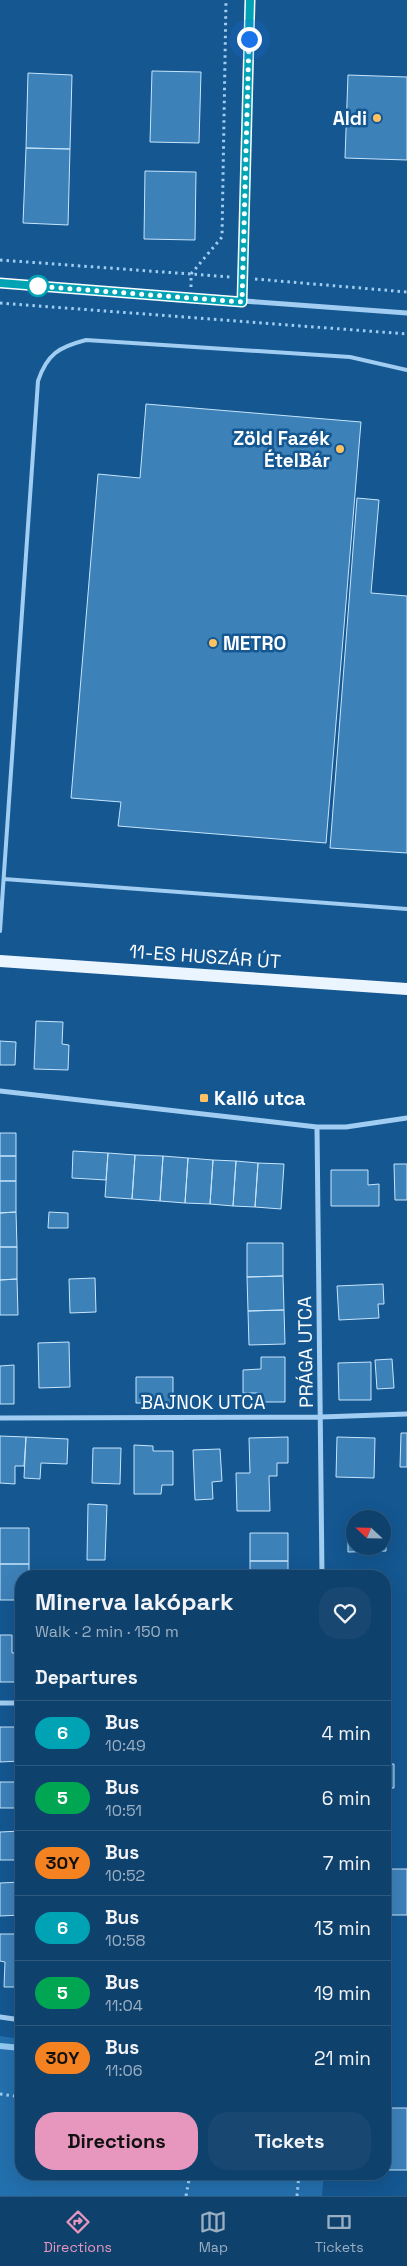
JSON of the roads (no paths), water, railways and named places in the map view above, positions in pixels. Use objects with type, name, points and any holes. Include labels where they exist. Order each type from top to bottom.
[{"type":"main road","name":"11-ES HUSZÁR ÚT","points":[[0,960],[407,989]]},
{"type":"street","points":[[242,302],[250,0]]},
{"type":"street","points":[[0,283],[407,313]]},
{"type":"street","points":[[0,1091],[318,1127],[378,1124],[407,1118]]},
{"type":"street","name":"PRÁGA UTCA","points":[[318,1127],[322,1570]]},
{"type":"street","name":"BAJNOK UTCA","points":[[0,1418],[321,1417],[407,1414]]},
{"type":"street","points":[[0,1703],[15,1703]]},
{"type":"street","points":[[0,2017],[15,2019]]},
{"type":"lane","points":[[0,931],[38,381],[44,365],[54,352],[69,344],[86,340],[350,357],[407,370]]},
{"type":"lane","points":[[4,879],[407,909]]},
{"type":"waterway","points":[[0,2046],[15,2047]]},
{"type":"place","name":"Aldi","points":[[377,118]]},
{"type":"place","name":"Zöld Fazék ÉtelBár","points":[[340,449]]},
{"type":"place","name":"METRO","points":[[213,643]]},
{"type":"place","name":"Kalló utca","points":[[204,1098]]}]
